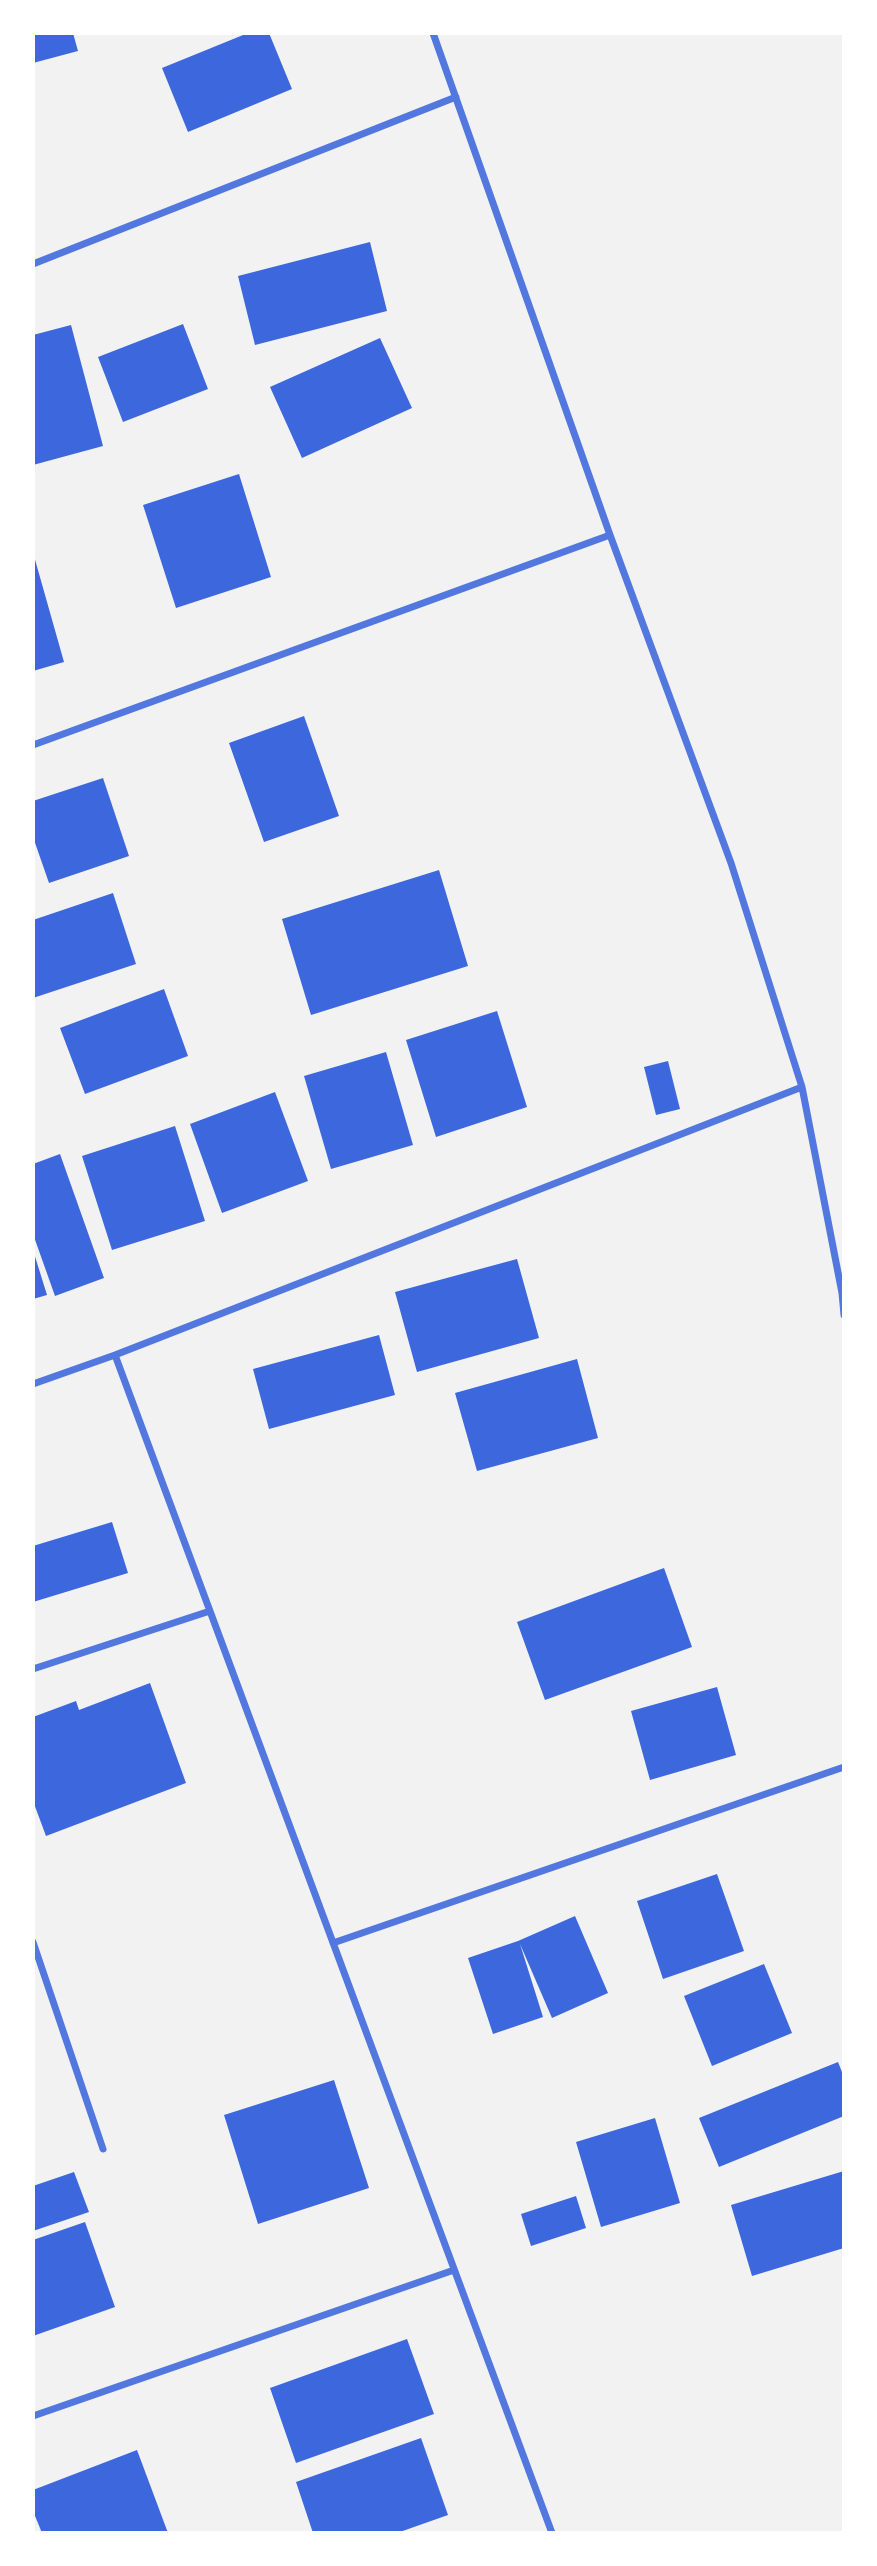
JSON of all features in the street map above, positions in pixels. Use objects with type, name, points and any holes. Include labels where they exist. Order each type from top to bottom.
[{"type":"street","points":[[433,33],[610,535],[731,863],[802,1087],[844,1315]]},
{"type":"street","points":[[33,264],[456,97]]},
{"type":"street","points":[[33,745],[610,535]]},
{"type":"street","points":[[33,1384],[115,1355],[802,1087]]},
{"type":"street","points":[[115,1355],[552,2533]]},
{"type":"street","points":[[33,1670],[210,1611]]},
{"type":"street","points":[[334,1944],[844,1767]]},
{"type":"street","points":[[33,1942],[103,2149]]},
{"type":"street","points":[[33,2416],[454,2270]]},
{"type":"building","points":[[33,33],[73,33],[78,51],[33,63]]},
{"type":"building","points":[[248,33],[269,33],[292,89],[188,132],[162,68]]},
{"type":"building","points":[[370,242],[387,311],[255,345],[238,276]]},
{"type":"building","points":[[183,324],[208,389],[123,422],[98,357]]},
{"type":"building","points":[[71,325],[103,446],[33,465],[33,335]]},
{"type":"building","points":[[380,338],[412,408],[302,458],[270,387]]},
{"type":"building","points":[[239,474],[271,577],[176,608],[143,505]]},
{"type":"building","points":[[33,557],[64,662],[33,671]]},
{"type":"building","points":[[304,716],[339,816],[264,842],[229,743]]},
{"type":"building","points":[[103,778],[129,856],[49,883],[33,837],[33,801]]},
{"type":"building","points":[[439,870],[468,966],[311,1015],[282,919]]},
{"type":"building","points":[[113,893],[136,964],[33,998],[33,920]]},
{"type":"building","points":[[164,989],[188,1056],[85,1094],[60,1028]]},
{"type":"building","points":[[497,1011],[527,1107],[436,1137],[406,1040]]},
{"type":"building","points":[[386,1052],[413,1145],[331,1169],[304,1076]]},
{"type":"building","points":[[668,1061],[680,1109],[656,1115],[644,1067]]},
{"type":"building","points":[[275,1092],[308,1181],[222,1213],[190,1124]]},
{"type":"building","points":[[175,1126],[205,1221],[112,1250],[82,1156]]},
{"type":"building","points":[[60,1154],[104,1278],[55,1296],[33,1234],[33,1164]]},
{"type":"building","points":[[33,1250],[47,1295],[33,1299]]},
{"type":"building","points":[[517,1259],[539,1338],[417,1372],[395,1292]]},
{"type":"building","points":[[379,1335],[395,1395],[269,1429],[253,1369]]},
{"type":"building","points":[[577,1359],[598,1438],[477,1471],[455,1393]]},
{"type":"building","points":[[112,1522],[128,1573],[33,1602],[33,1546]]},
{"type":"building","points":[[664,1568],[692,1647],[545,1700],[517,1622]]},
{"type":"building","points":[[150,1683],[186,1783],[46,1836],[33,1801],[33,1717],[76,1701],[79,1710]]},
{"type":"building","points":[[717,1687],[736,1755],[650,1780],[631,1711]]},
{"type":"building","points":[[717,1874],[744,1951],[663,1979],[637,1901]]},
{"type":"building","points":[[575,1916],[608,1993],[552,2018],[520,1944],[543,2017],[493,2034],[468,1958],[518,1941]]},
{"type":"building","points":[[764,1964],[792,2033],[712,2066],[684,1996]]},
{"type":"building","points":[[838,2062],[844,2077],[844,2116],[719,2167],[699,2118]]},
{"type":"building","points":[[334,2080],[369,2188],[258,2224],[224,2115]]},
{"type":"building","points":[[655,2118],[680,2203],[601,2227],[576,2142]]},
{"type":"building","points":[[844,2171],[844,2248],[752,2276],[731,2205]]},
{"type":"building","points":[[74,2172],[89,2212],[33,2231],[33,2186]]},
{"type":"building","points":[[576,2196],[586,2228],[531,2246],[521,2214]]},
{"type":"building","points":[[85,2222],[115,2307],[33,2336],[33,2240]]},
{"type":"building","points":[[407,2339],[434,2414],[296,2463],[270,2388]]},
{"type":"building","points":[[421,2438],[448,2515],[397,2533],[313,2533],[296,2482]]},
{"type":"building","points":[[137,2450],[168,2533],[42,2533],[33,2511],[33,2490]]}]
